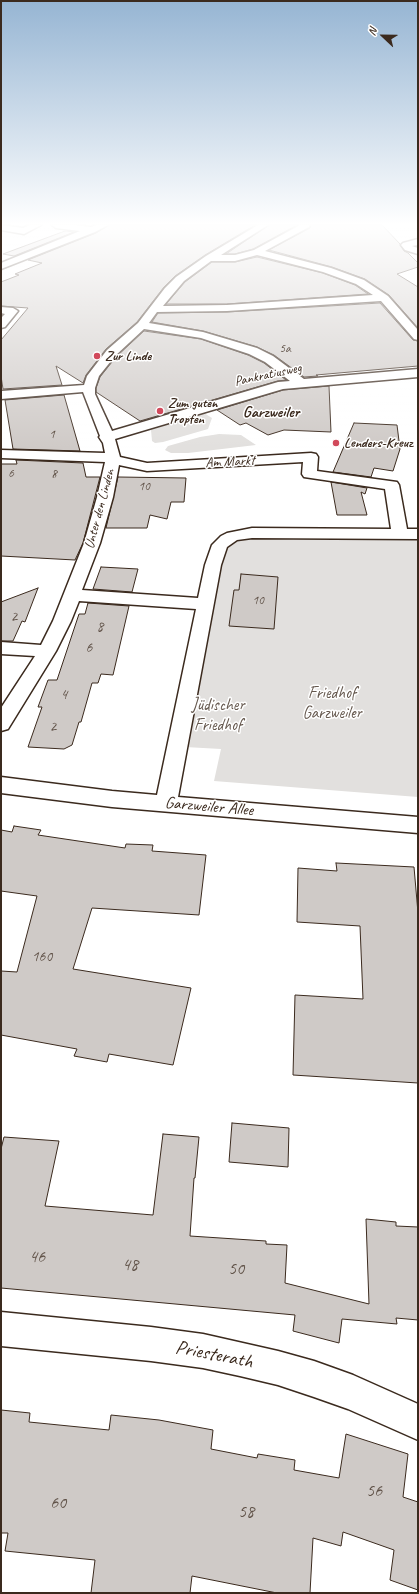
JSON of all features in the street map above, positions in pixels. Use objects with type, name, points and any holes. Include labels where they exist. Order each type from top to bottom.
[{"type":"street","points":[[1,395],[89,388],[93,376],[102,363],[116,347],[142,325],[163,299]]},
{"type":"street","points":[[155,309],[227,308],[362,299]]},
{"type":"street","points":[[385,299],[418,337]]},
{"type":"street","points":[[1,310],[13,311],[1,325]]},
{"type":"street","points":[[142,325],[203,335],[253,351],[269,359],[301,383]]},
{"type":"street","name":"Pankratiusweg","points":[[106,437],[242,396],[282,386],[418,373]]},
{"type":"street","name":"Unter den Linden","points":[[1,724],[47,651],[62,621],[93,537],[110,476],[113,458],[110,443],[91,401],[89,388]]},
{"type":"street","name":"Am Markt","points":[[1,454],[70,455],[113,458],[147,467],[311,457],[309,474],[392,485],[400,534]]},
{"type":"street","points":[[166,803],[205,604],[220,545],[226,539],[242,533],[418,534]]},
{"type":"street","points":[[72,594],[205,604]]},
{"type":"street","points":[[1,648],[47,651]]},
{"type":"street","name":"Garzweiler Allee","points":[[1,785],[62,794],[418,825]]},
{"type":"street","name":"Priesterath","points":[[1,1329],[151,1344],[203,1351],[240,1359],[278,1368],[320,1381],[353,1393],[418,1422]]},
{"type":"green space","points":[[204,413],[212,418],[208,429],[163,442],[155,443],[152,441],[151,430]]},
{"type":"green space","points":[[219,434],[241,435],[256,445],[188,453],[171,453],[165,450],[168,446],[200,437]]},
{"type":"green space","name":"Friedhof Garzweiler","points":[[237,538],[418,538],[418,797],[214,781],[221,749],[185,747],[222,552]]},
{"type":"building","points":[[1,299],[154,299],[137,322],[106,349],[86,375],[83,383],[56,366],[62,385],[3,389],[1,376],[1,340],[28,308],[1,306]]},
{"type":"building","points":[[170,299],[292,299],[227,304],[166,304]]},
{"type":"building","points":[[393,299],[418,299],[418,328]]},
{"type":"building","points":[[380,303],[413,340],[418,341],[418,366],[304,377],[274,355],[257,347],[203,331],[152,322],[158,313],[227,312]]},
{"type":"building","points":[[144,331],[201,339],[248,355],[264,363],[286,380],[278,381],[140,421],[96,392],[96,388],[100,377],[116,357]]},
{"type":"building","points":[[329,386],[331,432],[284,430],[268,435],[246,423],[240,425],[217,410],[283,390]]},
{"type":"building","points":[[64,395],[80,451],[13,449],[5,400]]},
{"type":"building","points":[[354,423],[397,425],[400,449],[393,471],[374,468],[371,477],[333,472]]},
{"type":"building","points":[[16,460],[83,463],[86,477],[100,477],[83,543],[75,560],[1,556],[1,464],[17,464]]},
{"type":"building","points":[[118,477],[186,478],[184,502],[171,502],[167,519],[150,515],[147,528],[106,528]]},
{"type":"building","points":[[331,482],[367,488],[365,494],[361,492],[367,515],[337,515]]},
{"type":"building","points":[[101,567],[138,569],[132,592],[93,589]]},
{"type":"building","points":[[241,574],[278,577],[274,629],[229,626],[234,590],[239,590]]},
{"type":"building","points":[[38,588],[25,622],[22,621],[13,641],[1,641],[1,602]]},
{"type":"building","points":[[88,603],[129,606],[113,675],[101,674],[98,683],[92,683],[81,722],[79,722],[72,745],[64,749],[28,747],[42,707],[38,707],[48,680],[57,680],[79,614],[85,614]]},
{"type":"building","points":[[14,826],[41,830],[38,835],[125,848],[126,844],[153,845],[152,851],[206,855],[199,915],[92,908],[73,969],[191,988],[173,1065],[109,1054],[107,1062],[74,1056],[77,1049],[1,1035],[1,971],[17,972],[37,896],[1,891],[1,830],[12,832]]},
{"type":"building","points":[[336,863],[414,867],[418,913],[418,1083],[293,1075],[295,995],[363,999],[360,926],[297,922],[298,868],[337,871]]},
{"type":"building","points":[[232,1123],[289,1128],[288,1167],[229,1162]]},
{"type":"building","points":[[163,1134],[199,1137],[194,1178],[190,1236],[266,1241],[266,1244],[287,1245],[285,1283],[369,1304],[366,1219],[396,1222],[396,1226],[418,1227],[418,1320],[396,1318],[397,1324],[342,1319],[339,1343],[293,1331],[295,1315],[1,1288],[1,1149],[4,1137],[59,1141],[45,1206],[153,1215]]},
{"type":"building","points":[[1,1410],[30,1413],[29,1422],[109,1430],[111,1415],[159,1420],[213,1430],[211,1449],[257,1458],[258,1454],[295,1460],[294,1470],[339,1478],[346,1434],[408,1454],[403,1497],[418,1502],[418,1590],[390,1580],[394,1550],[343,1532],[341,1546],[313,1538],[310,1593],[277,1593],[192,1576],[190,1593],[91,1593],[95,1560],[5,1551],[8,1533],[1,1533]]},
{"type":"place","name":"Zur Linde","points":[[97,356]]},
{"type":"place","name":"Zum guten Tropfen","points":[[160,411]]},
{"type":"place","name":"Lenders-Kreuz","points":[[336,443]]},
{"type":"district","name":"Garzweiler","points":[[271,413]]},
{"type":"park label","name":"Jüdischer Friedhof","points":[[218,716]]}]
